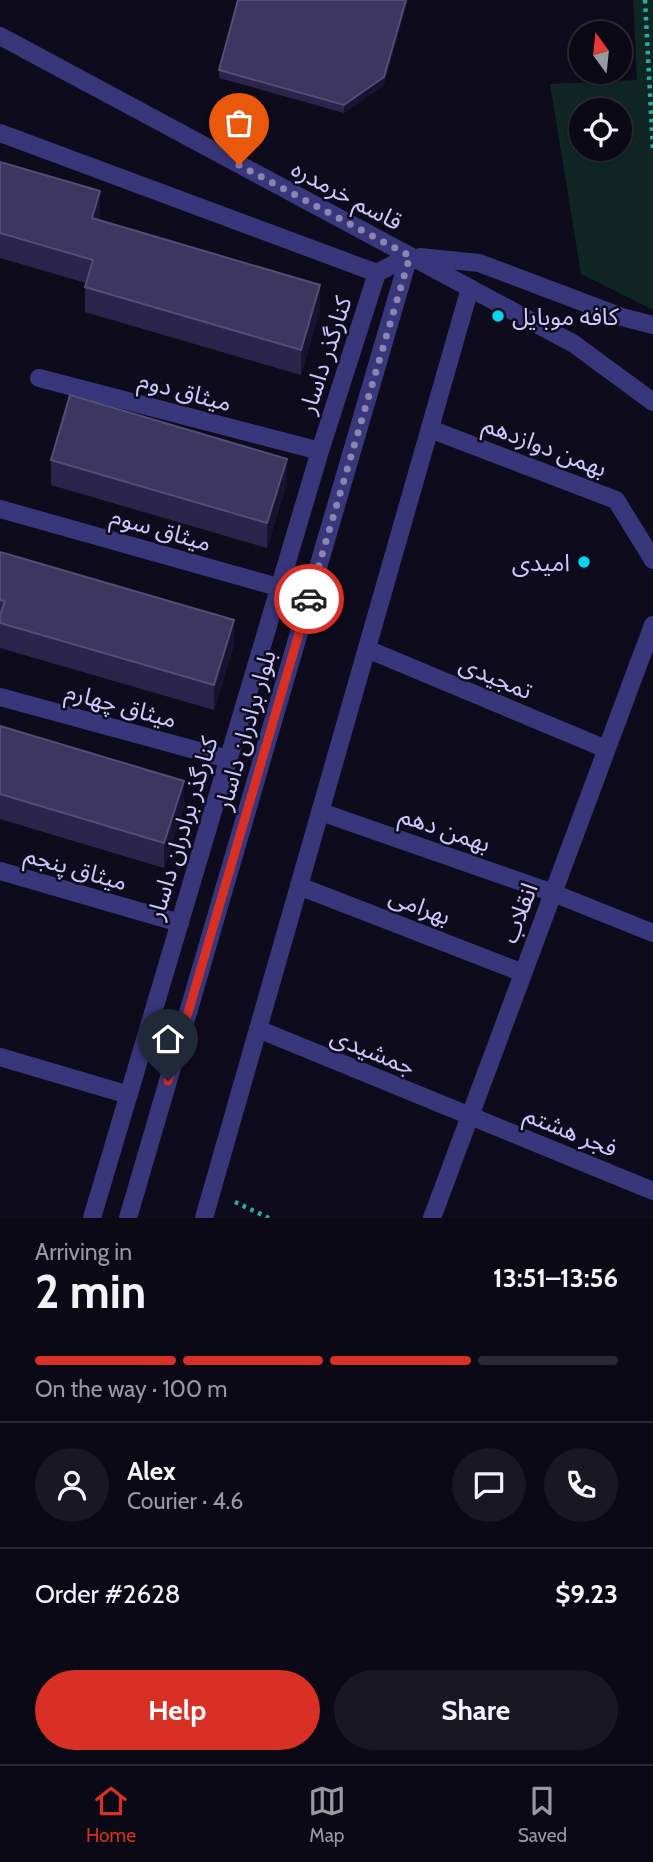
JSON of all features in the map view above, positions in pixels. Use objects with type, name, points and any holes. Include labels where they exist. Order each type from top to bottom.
[{"type":"street","name":"قاسم خرمدره","points":[[0,36],[410,256],[479,263],[622,317],[653,325]]},
{"type":"street","points":[[0,133],[377,273],[410,256],[575,344],[647,394],[653,402]]},
{"type":"street","name":"بلوار برادران داسار","points":[[128,1218],[410,256]]},
{"type":"street","name":"کنارگذر داسار","points":[[320,452],[377,273]]},
{"type":"street","points":[[204,1218],[470,288]]},
{"type":"street","name":"میثاق دوم","points":[[39,378],[320,452]]},
{"type":"street","name":"بهمن دوازدهم","points":[[430,429],[616,500],[653,560]]},
{"type":"street","name":"کنارگذر برادران داسار","points":[[92,1218],[320,452]]},
{"type":"street","name":"میثاق سوم","points":[[0,509],[310,596]]},
{"type":"street","name":"انقلاب","points":[[432,1218],[653,625]]},
{"type":"street","name":"تمجیدی","points":[[367,649],[606,750]]},
{"type":"street","name":"میثاق چهارم","points":[[0,697],[228,760]]},
{"type":"street","name":"بهمن دهم","points":[[321,812],[553,893],[653,933]]},
{"type":"street","name":"میثاق پنجم","points":[[0,871],[180,923]]},
{"type":"street","name":"بهرامی","points":[[299,886],[523,973]]},
{"type":"street","name":"جمشیدی","points":[[258,1029],[470,1117]]},
{"type":"street","points":[[0,1057],[129,1096]]},
{"type":"street","name":"فجر هشتم","points":[[470,1117],[653,1191]]},
{"type":"path","points":[[645,0],[653,150]]},
{"type":"path","points":[[211,1192],[269,1218]]},
{"type":"green space","points":[[633,0],[653,0],[653,310],[581,274],[550,84],[632,84],[632,80],[637,80]]},
{"type":"building","points":[[238,0],[406,0],[384,77],[344,105],[219,70]]},
{"type":"building","points":[[0,162],[100,191],[92,218],[320,285],[301,350],[85,287],[93,260],[0,233]]},
{"type":"building","points":[[70,395],[287,459],[267,523],[51,460]]},
{"type":"building","points":[[0,552],[234,620],[214,685],[0,623],[5,601],[0,600]]},
{"type":"building","points":[[0,726],[184,781],[164,843],[0,794]]},
{"type":"way so far","points":[[239,165],[410,256],[309,599]]},
{"type":"place","name":"کافه موبایل","points":[[498,316]]},
{"type":"place","name":"امیدی","points":[[584,562]]},
{"type":"route","points":[[168,1081],[309,599]]}]
